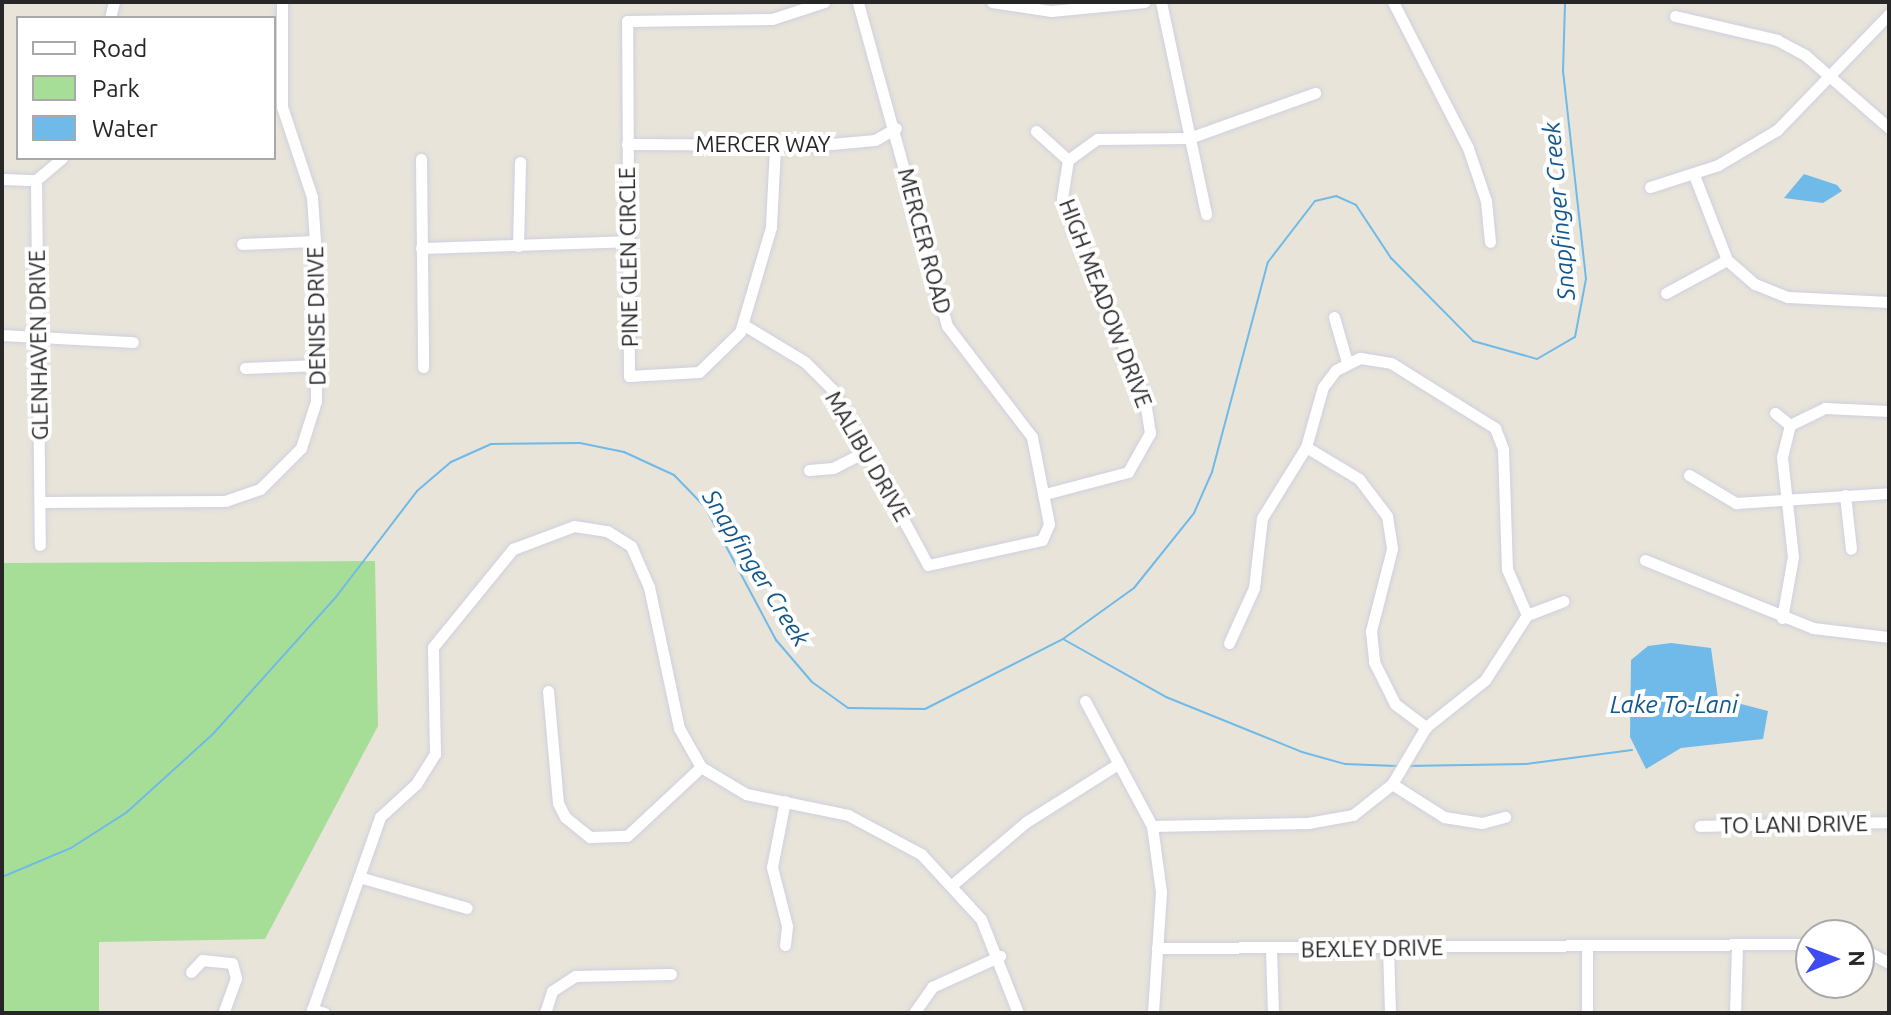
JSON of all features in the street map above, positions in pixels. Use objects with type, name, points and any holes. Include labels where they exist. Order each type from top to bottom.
[{"type":"street","name":"DENISE DRIVE","points":[[40,502],[192,504],[260,489],[291,462],[310,431],[318,365],[315,241],[312,197],[282,107],[282,2]]},
{"type":"street","name":"PINE GLEN CIRCLE","points":[[775,147],[771,227],[744,325],[699,372],[629,376],[627,21],[772,19],[824,2]]},
{"type":"street","name":"MERCER ROAD","points":[[858,2],[896,128],[947,326],[1032,437],[1049,524],[1042,540],[987,555]]},
{"type":"street","points":[[992,2],[1051,11],[1145,2]]},
{"type":"street","points":[[1161,2],[1206,214]]},
{"type":"street","points":[[1393,2],[1473,159],[1490,242]]},
{"type":"street","points":[[1650,187],[1694,175],[1777,130],[1889,14]]},
{"type":"street","points":[[1675,16],[1777,40],[1829,75],[1889,128]]},
{"type":"street","points":[[1036,131],[1068,160],[1097,139],[1189,138],[1315,93]]},
{"type":"street","name":"MERCER WAY","points":[[627,144],[775,147],[875,140],[896,128]]},
{"type":"street","points":[[421,159],[423,367]]},
{"type":"street","points":[[2,179],[36,180],[60,160]]},
{"type":"street","name":"HIGH MEADOW DRIVE","points":[[1045,494],[1128,472],[1150,433],[1144,396],[1062,198],[1068,160]]},
{"type":"street","points":[[518,246],[520,162]]},
{"type":"street","points":[[1694,175],[1727,260],[1770,292],[1889,302]]},
{"type":"street","name":"GLENHAVEN DRIVE","points":[[36,180],[40,545]]},
{"type":"street","points":[[242,244],[315,241]]},
{"type":"street","points":[[421,248],[629,241]]},
{"type":"street","points":[[1666,293],[1727,260]]},
{"type":"street","points":[[1334,317],[1347,362]]},
{"type":"street","name":"MALIBU DRIVE","points":[[744,325],[820,376],[868,450],[928,565],[987,555]]},
{"type":"street","points":[[2,335],[133,342]]},
{"type":"street","points":[[1229,643],[1254,588],[1262,518],[1306,447],[1323,387],[1347,362],[1369,357],[1391,363],[1495,428],[1503,449],[1507,569],[1527,615]]},
{"type":"street","points":[[245,368],[318,365]]},
{"type":"street","points":[[1790,425],[1825,408],[1889,411]]},
{"type":"street","points":[[1775,413],[1790,425]]},
{"type":"street","points":[[1782,618],[1792,579],[1789,502],[1782,457],[1790,425]]},
{"type":"street","points":[[1306,447],[1359,479],[1387,516],[1392,549],[1371,631],[1374,662],[1395,704],[1426,727]]},
{"type":"street","points":[[809,470],[833,468],[868,450]]},
{"type":"street","points":[[1689,475],[1736,503],[1789,502],[1889,493]]},
{"type":"street","points":[[1845,495],[1851,549]]},
{"type":"street","points":[[316,1012],[380,817],[416,784],[435,754],[440,736],[430,662],[446,624],[513,549],[554,529],[592,527],[631,546],[649,587],[679,728],[701,767],[738,791],[869,824],[921,854],[952,885],[1000,956],[1018,1013]]},
{"type":"street","points":[[1645,560],[1782,618],[1889,637]]},
{"type":"street","points":[[1152,826],[1334,821],[1353,815],[1392,784],[1426,727],[1485,680],[1527,615],[1563,601]]},
{"type":"street","points":[[548,691],[558,803],[590,837],[627,836],[701,767]]},
{"type":"street","points":[[1085,701],[1116,765],[1152,826],[1161,892],[1153,1013]]},
{"type":"street","points":[[952,885],[1026,822],[1116,765]]},
{"type":"street","points":[[1392,784],[1444,817],[1482,823],[1505,817]]},
{"type":"street","points":[[785,801],[772,867],[787,926],[785,945]]},
{"type":"street","name":"TO LANI DRIVE","points":[[1700,826],[1889,822]]},
{"type":"street","points":[[359,877],[467,908]]},
{"type":"street","name":"BEXLEY DRIVE","points":[[1157,948],[1795,944]]},
{"type":"street","points":[[1587,945],[1587,1013]]},
{"type":"street","points":[[1735,1013],[1737,945]]},
{"type":"street","points":[[1388,948],[1390,1013]]},
{"type":"street","points":[[1271,949],[1273,1013]]},
{"type":"street","points":[[914,1013],[932,987],[1000,956]]},
{"type":"street","points":[[191,972],[202,960],[232,963],[236,978],[223,1013]]},
{"type":"street","points":[[545,1013],[552,991],[575,976],[671,974]]},
{"type":"green space","points":[[375,561],[378,726],[265,939],[99,942],[99,1013],[2,1013],[2,563]]},
{"type":"water","points":[[1804,174],[1837,185],[1842,191],[1823,203],[1784,198]]},
{"type":"water","name":"Lake To-Lani","points":[[1671,643],[1711,648],[1718,698],[1768,711],[1763,739],[1681,748],[1646,769],[1630,737],[1631,660],[1648,646]]},
{"type":"waterway","name":"Snapfinger Creek","points":[[2,877],[71,848],[127,812],[213,734],[336,597],[417,491],[451,462],[491,444],[580,443],[624,452],[674,475],[705,507],[776,640],[812,682],[848,708],[925,709],[1063,639],[1134,588],[1194,513],[1212,472],[1268,262],[1315,201],[1336,196],[1356,205],[1391,258],[1473,341],[1537,359],[1575,337],[1586,279],[1563,71],[1565,2]]},
{"type":"waterway","points":[[1063,639],[1166,697],[1302,752],[1345,764],[1396,766]]},
{"type":"waterway","points":[[1406,766],[1526,764],[1632,750]]}]
